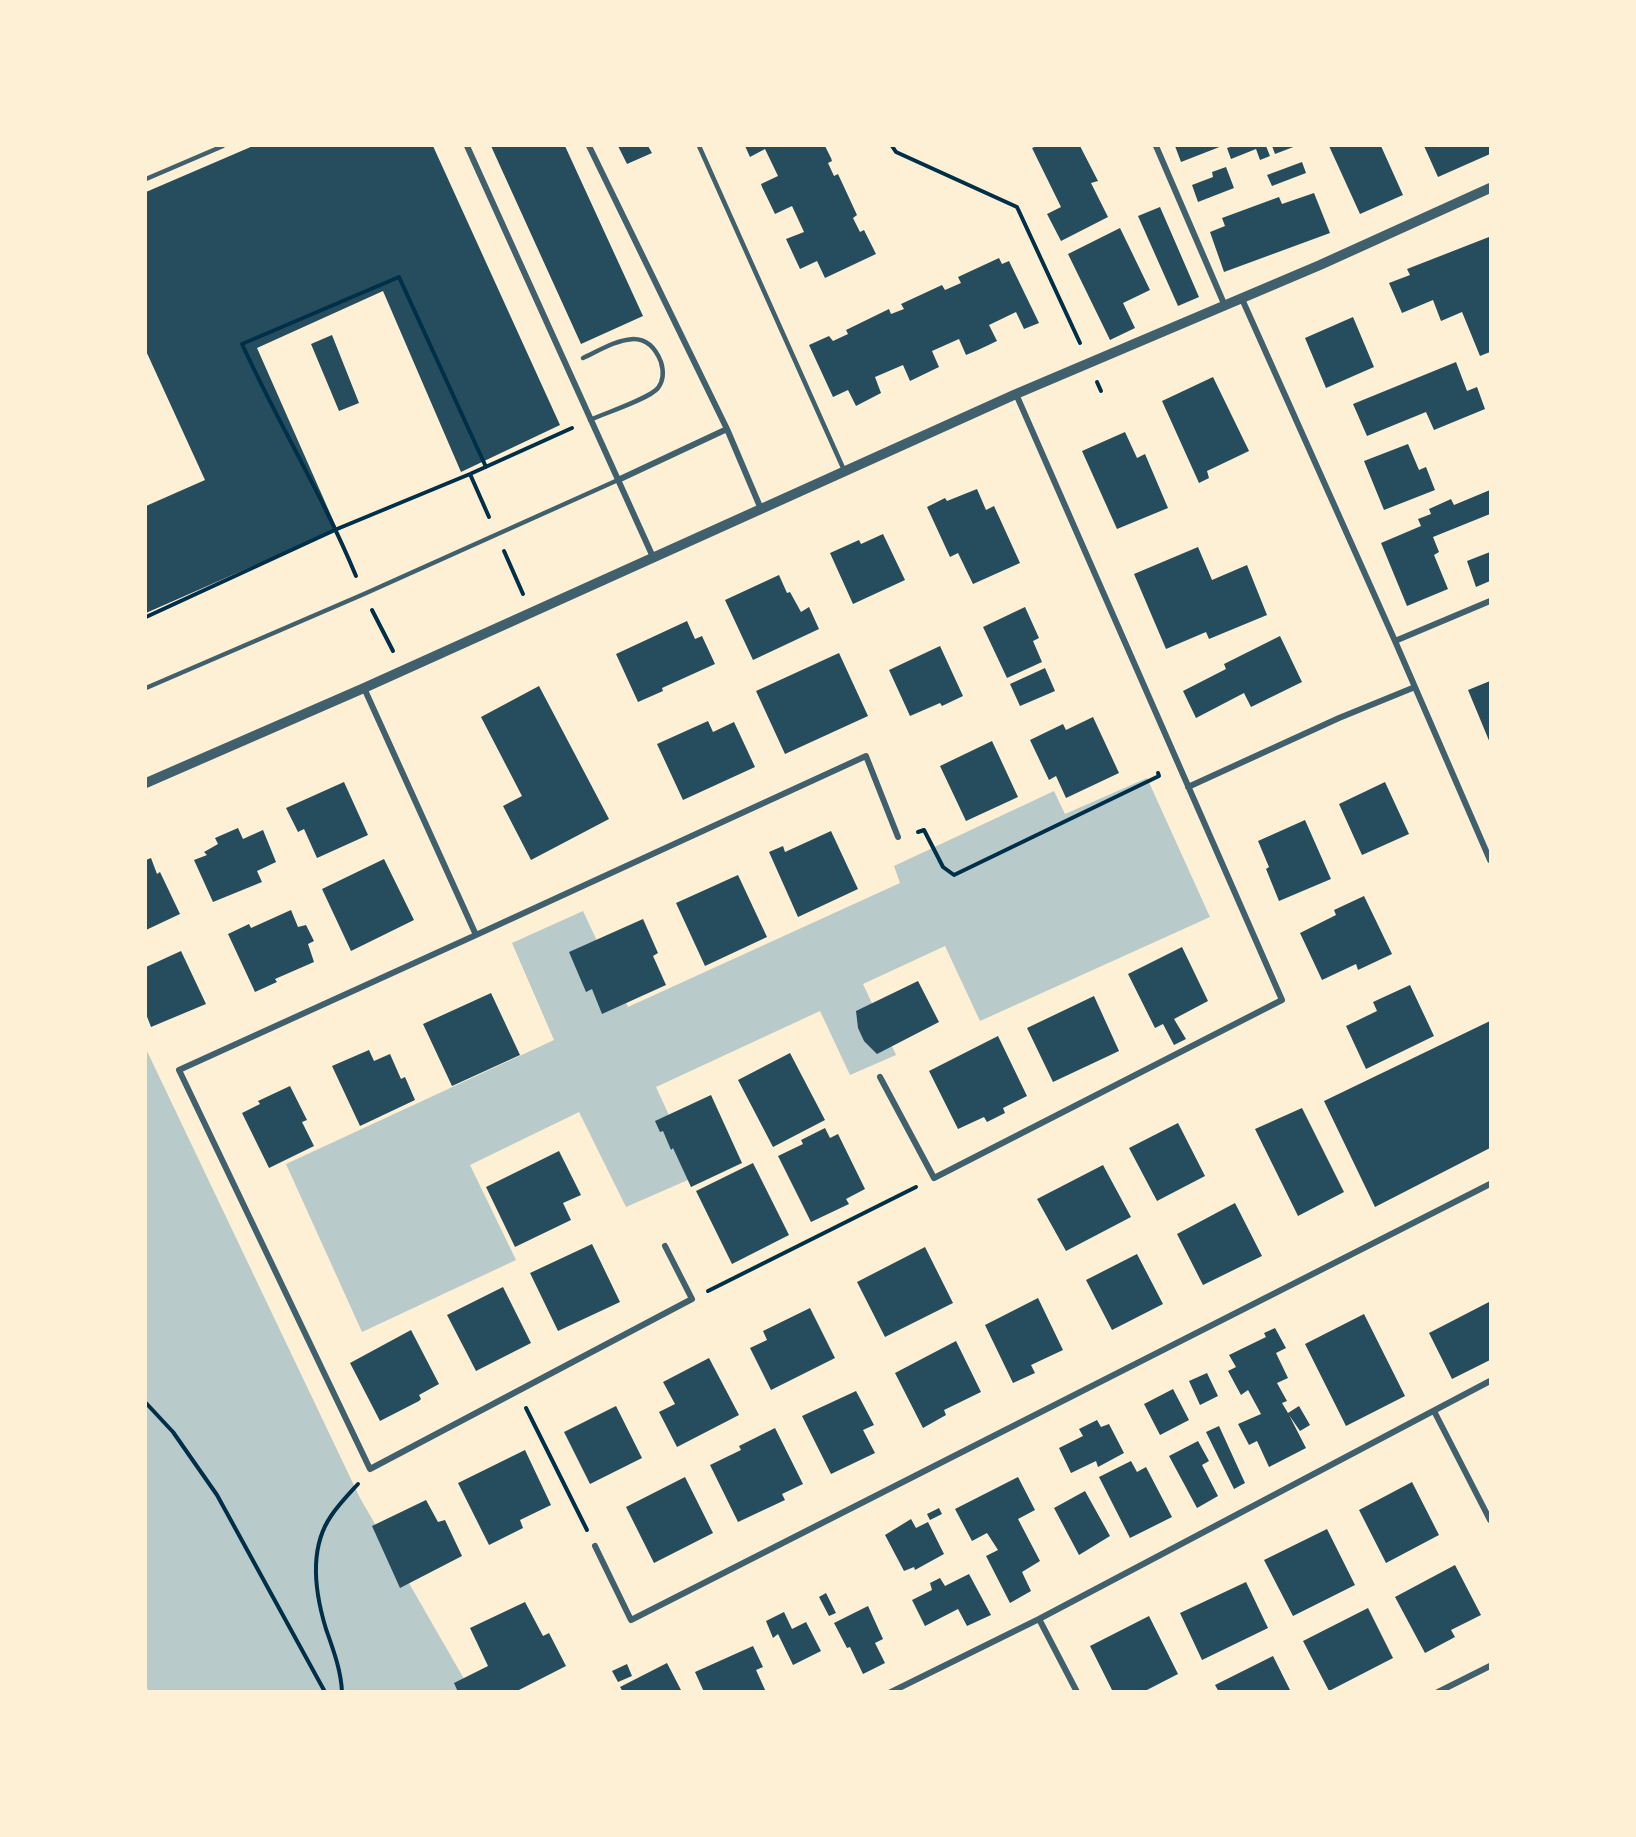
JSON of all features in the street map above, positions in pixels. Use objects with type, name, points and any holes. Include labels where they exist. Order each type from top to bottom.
[{"type":"street","points":[[467,146],[653,557]]},
{"type":"street","points":[[589,146],[727,429],[761,509]]},
{"type":"street","points":[[1156,146],[1225,306]]},
{"type":"street","points":[[146,783],[364,688],[1016,394],[1242,299],[1491,188]]},
{"type":"street","points":[[1242,299],[1491,860]]},
{"type":"street","points":[[880,1077],[934,1178],[1282,1000],[1016,394]]},
{"type":"street","points":[[618,480],[727,429]]},
{"type":"street","points":[[1395,641],[1491,601]]},
{"type":"street","points":[[1188,787],[1339,718],[1415,687]]},
{"type":"street","points":[[364,688],[476,935]]},
{"type":"street","points":[[665,1246],[692,1299],[370,1469],[179,1070],[866,756],[898,837]]},
{"type":"street","points":[[595,1546],[631,1620],[1491,1184]]},
{"type":"street","points":[[891,1692],[1039,1619],[1491,1382]]},
{"type":"street","points":[[1434,1411],[1491,1520]]},
{"type":"street","points":[[1039,1619],[1077,1692]]},
{"type":"street","points":[[1438,1692],[1491,1665]]},
{"type":"lane","points":[[146,179],[223,146]]},
{"type":"lane","points":[[699,146],[845,472]]},
{"type":"lane","points":[[583,358],[624,339],[642,339],[656,350],[663,368],[663,380],[656,390],[590,420]]},
{"type":"lane","points":[[146,688],[364,594],[618,480]]},
{"type":"path","points":[[892,146],[896,152],[1017,207],[1071,323]]},
{"type":"path","points":[[337,529],[261,387],[242,344],[399,277],[486,466]]},
{"type":"path","points":[[146,617],[337,529],[590,420]]},
{"type":"path","points":[[898,837],[924,830],[943,867],[954,875],[1159,776],[1151,757],[1172,749]]},
{"type":"path","points":[[692,1299],[934,1178]]},
{"type":"path","points":[[517,1391],[595,1546]]},
{"type":"path","points":[[146,1403],[173,1432],[217,1496],[325,1692]]},
{"type":"path","points":[[342,1692],[342,1676],[322,1614],[316,1567],[318,1542],[331,1517],[370,1469]]},
{"type":"shaded area","points":[[1147,778],[1210,917],[980,1021],[945,946],[863,984],[896,1055],[850,1075],[820,1011],[656,1087],[697,1176],[626,1207],[579,1112],[470,1165],[516,1260],[362,1332],[286,1164],[554,1040],[512,943],[583,911],[628,1007],[900,883],[894,866],[1054,791],[1065,814]]},
{"type":"shaded area","points":[[146,1049],[360,1498],[471,1691],[148,1691],[146,1683]]},
{"type":"building","points":[[253,146],[433,146],[560,425],[461,472],[383,291],[257,348],[337,529],[146,613],[146,506],[205,480],[146,351],[146,192]]},
{"type":"building","points":[[491,146],[565,146],[643,316],[581,344]]},
{"type":"building","points":[[618,146],[648,146],[652,153],[627,164]]},
{"type":"building","points":[[745,146],[825,146],[832,161],[828,163],[834,176],[838,174],[857,215],[853,218],[860,232],[864,230],[876,254],[825,278],[817,261],[800,269],[786,239],[804,232],[792,206],[775,214],[762,187],[761,184],[778,176],[765,149],[750,157]]},
{"type":"building","points":[[1080,146],[1098,181],[1091,183],[1108,217],[1061,241],[1047,214],[1061,207],[1032,148]]},
{"type":"building","points":[[1175,146],[1222,146],[1181,162]]},
{"type":"building","points":[[1266,146],[1270,156],[1260,160],[1256,149],[1231,159],[1227,148]]},
{"type":"building","points":[[1272,146],[1296,146],[1275,154]]},
{"type":"building","points":[[1329,146],[1381,146],[1403,195],[1360,214]]},
{"type":"building","points":[[1424,146],[1490,146],[1490,154],[1438,177]]},
{"type":"building","points":[[1302,162],[1306,173],[1272,186],[1267,175]]},
{"type":"building","points":[[1226,167],[1234,188],[1198,202],[1192,185],[1213,177],[1212,172]]},
{"type":"building","points":[[1314,193],[1330,233],[1224,272],[1210,232],[1225,226],[1222,218],[1279,197],[1282,204]]},
{"type":"building","points":[[1160,207],[1199,297],[1178,306],[1138,216]]},
{"type":"building","points":[[1120,228],[1150,290],[1123,303],[1135,328],[1110,340],[1068,254]]},
{"type":"building","points":[[1489,237],[1490,352],[1480,356],[1462,312],[1441,321],[1433,300],[1402,313],[1389,283],[1410,275],[1407,269]]},
{"type":"building","points":[[999,258],[1002,264],[1009,261],[1039,323],[1024,329],[1016,312],[989,325],[997,341],[978,350],[966,355],[959,339],[932,351],[939,367],[910,381],[903,365],[875,377],[881,393],[856,406],[848,390],[833,397],[809,345],[829,336],[833,341],[848,334],[846,330],[889,309],[891,314],[904,309],[901,304],[942,285],[945,290],[961,283],[958,277]]},
{"type":"building","points":[[1353,317],[1374,367],[1326,388],[1305,338]]},
{"type":"building","points":[[332,335],[359,403],[339,411],[311,344]]},
{"type":"building","points":[[1456,362],[1467,391],[1477,387],[1485,409],[1434,430],[1426,412],[1367,436],[1353,404]]},
{"type":"building","points":[[1213,377],[1249,451],[1207,471],[1209,478],[1199,483],[1162,401]]},
{"type":"building","points":[[1125,432],[1137,458],[1145,454],[1168,508],[1117,529],[1082,451]]},
{"type":"building","points":[[1408,444],[1419,470],[1426,467],[1435,490],[1384,510],[1364,461]]},
{"type":"building","points":[[977,489],[986,510],[994,506],[1020,563],[973,584],[958,553],[950,557],[927,507],[945,498],[947,501]]},
{"type":"building","points":[[1490,490],[1490,514],[1433,537],[1439,552],[1434,555],[1448,589],[1407,606],[1381,543],[1421,526],[1418,519],[1431,514],[1429,509],[1451,499],[1454,505]]},
{"type":"building","points":[[883,534],[905,580],[853,604],[830,553],[859,540],[861,544]]},
{"type":"building","points":[[1198,547],[1212,580],[1247,565],[1267,615],[1209,639],[1206,632],[1166,649],[1134,574]]},
{"type":"building","points":[[1490,552],[1490,581],[1476,587],[1467,561]]},
{"type":"building","points":[[779,575],[787,593],[790,592],[801,612],[809,607],[819,629],[753,660],[725,600]]},
{"type":"building","points":[[1025,607],[1039,638],[1033,641],[1042,662],[1007,678],[983,627]]},
{"type":"building","points":[[687,621],[695,639],[702,636],[715,664],[662,688],[663,691],[638,702],[616,654]]},
{"type":"building","points":[[1280,636],[1302,682],[1251,707],[1244,693],[1196,718],[1183,691],[1226,669],[1224,664]]},
{"type":"building","points":[[940,646],[963,696],[942,706],[940,703],[910,716],[889,670]]},
{"type":"building","points":[[839,653],[868,716],[785,754],[756,691]]},
{"type":"building","points":[[1045,668],[1055,691],[1020,706],[1010,684]]},
{"type":"building","points":[[1490,681],[1490,743],[1468,690]]},
{"type":"building","points":[[539,686],[609,819],[531,860],[503,806],[522,796],[481,717]]},
{"type":"building","points":[[1093,717],[1119,773],[1066,798],[1056,776],[1049,780],[1030,740],[1063,724],[1066,730]]},
{"type":"building","points":[[708,721],[713,732],[734,722],[755,767],[683,800],[657,744]]},
{"type":"building","points":[[992,741],[1018,797],[966,821],[940,766]]},
{"type":"building","points":[[344,782],[368,835],[317,858],[304,829],[298,832],[286,808]]},
{"type":"building","points":[[1385,782],[1409,834],[1362,855],[1339,804]]},
{"type":"building","points":[[1305,820],[1331,879],[1279,901],[1258,841]]},
{"type":"building","points":[[238,828],[243,839],[263,830],[276,862],[257,871],[262,882],[213,902],[194,860],[207,855],[204,852],[218,844],[215,838]]},
{"type":"building","points":[[831,831],[858,889],[798,917],[769,852],[783,846],[785,852]]},
{"type":"building","points":[[151,858],[157,874],[160,872],[180,914],[146,930],[146,860]]},
{"type":"building","points":[[384,859],[414,920],[351,951],[322,889]]},
{"type":"building","points":[[738,875],[767,937],[705,966],[676,903]]},
{"type":"building","points":[[1364,896],[1392,954],[1358,970],[1356,964],[1322,980],[1300,933],[1336,915],[1334,910]]},
{"type":"building","points":[[291,910],[298,927],[306,925],[314,941],[308,944],[314,962],[275,979],[277,982],[255,992],[228,934],[249,924],[251,928]]},
{"type":"building","points":[[643,919],[658,953],[653,956],[666,985],[602,1014],[592,989],[586,992],[569,952]]},
{"type":"building","points":[[1182,947],[1208,1001],[1174,1019],[1186,1039],[1174,1045],[1163,1024],[1155,1028],[1128,974]]},
{"type":"building","points":[[181,951],[206,1004],[151,1027],[146,1014],[146,967]]},
{"type":"building","points":[[918,981],[939,1022],[877,1054],[864,1041],[858,1028],[856,1011]]},
{"type":"building","points":[[1410,985],[1434,1036],[1366,1069],[1346,1026],[1377,1011],[1373,1002]]},
{"type":"building","points":[[491,993],[520,1055],[452,1086],[423,1024]]},
{"type":"building","points":[[1094,996],[1119,1051],[1053,1082],[1027,1028]]},
{"type":"building","points":[[1490,1021],[1490,1148],[1375,1207],[1324,1101]]},
{"type":"building","points":[[998,1036],[1027,1096],[1003,1108],[1005,1113],[987,1122],[984,1117],[958,1129],[929,1071]]},
{"type":"building","points":[[369,1050],[374,1061],[390,1054],[401,1079],[405,1077],[415,1100],[360,1126],[332,1066]]},
{"type":"building","points":[[790,1053],[825,1120],[773,1147],[738,1080]]},
{"type":"building","points":[[290,1086],[307,1120],[302,1122],[314,1146],[269,1168],[242,1113],[260,1104],[258,1101]]},
{"type":"building","points":[[711,1095],[742,1163],[691,1187],[673,1148],[671,1150],[663,1131],[660,1132],[655,1121]]},
{"type":"building","points":[[1302,1108],[1344,1192],[1298,1216],[1255,1129]]},
{"type":"building","points":[[1178,1123],[1205,1176],[1157,1201],[1129,1148]]},
{"type":"building","points":[[825,1128],[830,1138],[838,1134],[865,1189],[846,1199],[849,1204],[811,1222],[778,1156],[803,1144],[801,1140]]},
{"type":"building","points":[[559,1151],[581,1195],[563,1203],[571,1220],[515,1247],[486,1187]]},
{"type":"building","points":[[753,1163],[789,1235],[732,1264],[696,1191]]},
{"type":"building","points":[[1103,1165],[1131,1217],[1066,1251],[1037,1199]]},
{"type":"building","points":[[1235,1203],[1262,1256],[1203,1285],[1177,1234]]},
{"type":"building","points":[[592,1244],[620,1302],[558,1331],[530,1273]]},
{"type":"building","points":[[925,1247],[953,1303],[885,1337],[857,1282]]},
{"type":"building","points":[[1137,1254],[1163,1304],[1112,1330],[1086,1280]]},
{"type":"building","points":[[503,1287],[531,1343],[476,1371],[447,1315]]},
{"type":"building","points":[[1038,1298],[1063,1350],[1031,1365],[1035,1373],[1013,1383],[985,1325]]},
{"type":"building","points":[[1489,1302],[1490,1360],[1452,1379],[1429,1333]]},
{"type":"building","points":[[810,1308],[835,1358],[771,1390],[750,1348],[767,1340],[763,1331]]},
{"type":"building","points":[[1364,1314],[1405,1396],[1346,1426],[1305,1344]]},
{"type":"building","points":[[1275,1328],[1286,1348],[1276,1353],[1288,1378],[1277,1383],[1287,1401],[1282,1403],[1288,1413],[1299,1406],[1310,1425],[1300,1431],[1289,1415],[1306,1448],[1269,1467],[1257,1441],[1249,1445],[1238,1424],[1261,1414],[1248,1390],[1241,1395],[1228,1371],[1236,1367],[1229,1355],[1266,1337],[1264,1333]]},
{"type":"building","points":[[411,1330],[439,1384],[419,1395],[421,1399],[419,1401],[380,1421],[350,1363]]},
{"type":"building","points":[[956,1341],[981,1392],[944,1410],[946,1415],[923,1428],[895,1373]]},
{"type":"building","points":[[709,1358],[739,1415],[677,1447],[659,1412],[675,1404],[663,1382]]},
{"type":"building","points":[[1207,1373],[1218,1396],[1200,1405],[1189,1381]]},
{"type":"building","points":[[1173,1389],[1189,1420],[1160,1435],[1144,1404]]},
{"type":"building","points":[[856,1391],[874,1425],[863,1430],[875,1453],[831,1474],[802,1416]]},
{"type":"building","points":[[616,1406],[642,1458],[590,1484],[564,1432]]},
{"type":"building","points":[[1097,1420],[1101,1427],[1109,1424],[1124,1453],[1098,1467],[1096,1461],[1071,1473],[1059,1448],[1083,1436],[1079,1429]]},
{"type":"building","points":[[1219,1426],[1245,1483],[1234,1489],[1206,1432]]},
{"type":"building","points":[[775,1428],[803,1484],[782,1494],[785,1500],[738,1522],[710,1465],[741,1450],[739,1446]]},
{"type":"building","points":[[1198,1441],[1209,1461],[1202,1465],[1218,1496],[1197,1508],[1169,1456]]},
{"type":"building","points":[[525,1450],[551,1505],[520,1520],[523,1528],[489,1545],[458,1483]]},
{"type":"building","points":[[1131,1461],[1137,1472],[1146,1467],[1172,1517],[1130,1538],[1099,1477]]},
{"type":"building","points":[[685,1477],[713,1533],[654,1563],[626,1507]]},
{"type":"building","points":[[1018,1477],[1035,1510],[1018,1519],[1040,1561],[1022,1572],[1031,1591],[1010,1603],[986,1556],[998,1550],[987,1533],[972,1541],[955,1509]]},
{"type":"building","points":[[1412,1482],[1439,1535],[1386,1563],[1359,1510]]},
{"type":"building","points":[[1085,1491],[1110,1536],[1079,1555],[1054,1508]]},
{"type":"building","points":[[426,1500],[438,1522],[445,1520],[462,1556],[400,1588],[372,1526]]},
{"type":"building","points":[[939,1508],[942,1514],[930,1520],[927,1514]]},
{"type":"building","points":[[911,1519],[916,1528],[928,1522],[944,1554],[915,1570],[914,1567],[904,1571],[885,1535]]},
{"type":"building","points":[[1327,1529],[1355,1585],[1293,1616],[1264,1560]]},
{"type":"building","points":[[1455,1565],[1481,1615],[1451,1630],[1455,1637],[1425,1653],[1395,1597]]},
{"type":"building","points":[[969,1574],[991,1615],[967,1626],[958,1609],[925,1626],[912,1600],[932,1590],[930,1583],[940,1578],[945,1586]]},
{"type":"building","points":[[1246,1582],[1268,1628],[1202,1660],[1180,1613]]},
{"type":"building","points":[[826,1593],[836,1613],[829,1616],[819,1597]]},
{"type":"building","points":[[525,1602],[543,1636],[549,1633],[566,1666],[515,1692],[458,1692],[454,1683],[488,1666],[470,1628]]},
{"type":"building","points":[[868,1606],[883,1639],[875,1643],[885,1663],[863,1674],[850,1647],[847,1648],[834,1623]]},
{"type":"building","points":[[1368,1608],[1393,1658],[1329,1691],[1303,1641]]},
{"type":"building","points":[[784,1612],[792,1629],[806,1622],[821,1651],[793,1665],[778,1634],[773,1638],[766,1621]]},
{"type":"building","points":[[1149,1616],[1178,1674],[1143,1692],[1113,1692],[1090,1646]]},
{"type":"building","points":[[753,1646],[763,1667],[756,1670],[766,1692],[704,1692],[695,1672]]},
{"type":"building","points":[[1273,1656],[1291,1692],[1219,1692],[1215,1685]]},
{"type":"building","points":[[667,1663],[682,1692],[623,1692],[620,1687]]},
{"type":"building","points":[[627,1664],[632,1676],[618,1682],[612,1671]]}]
